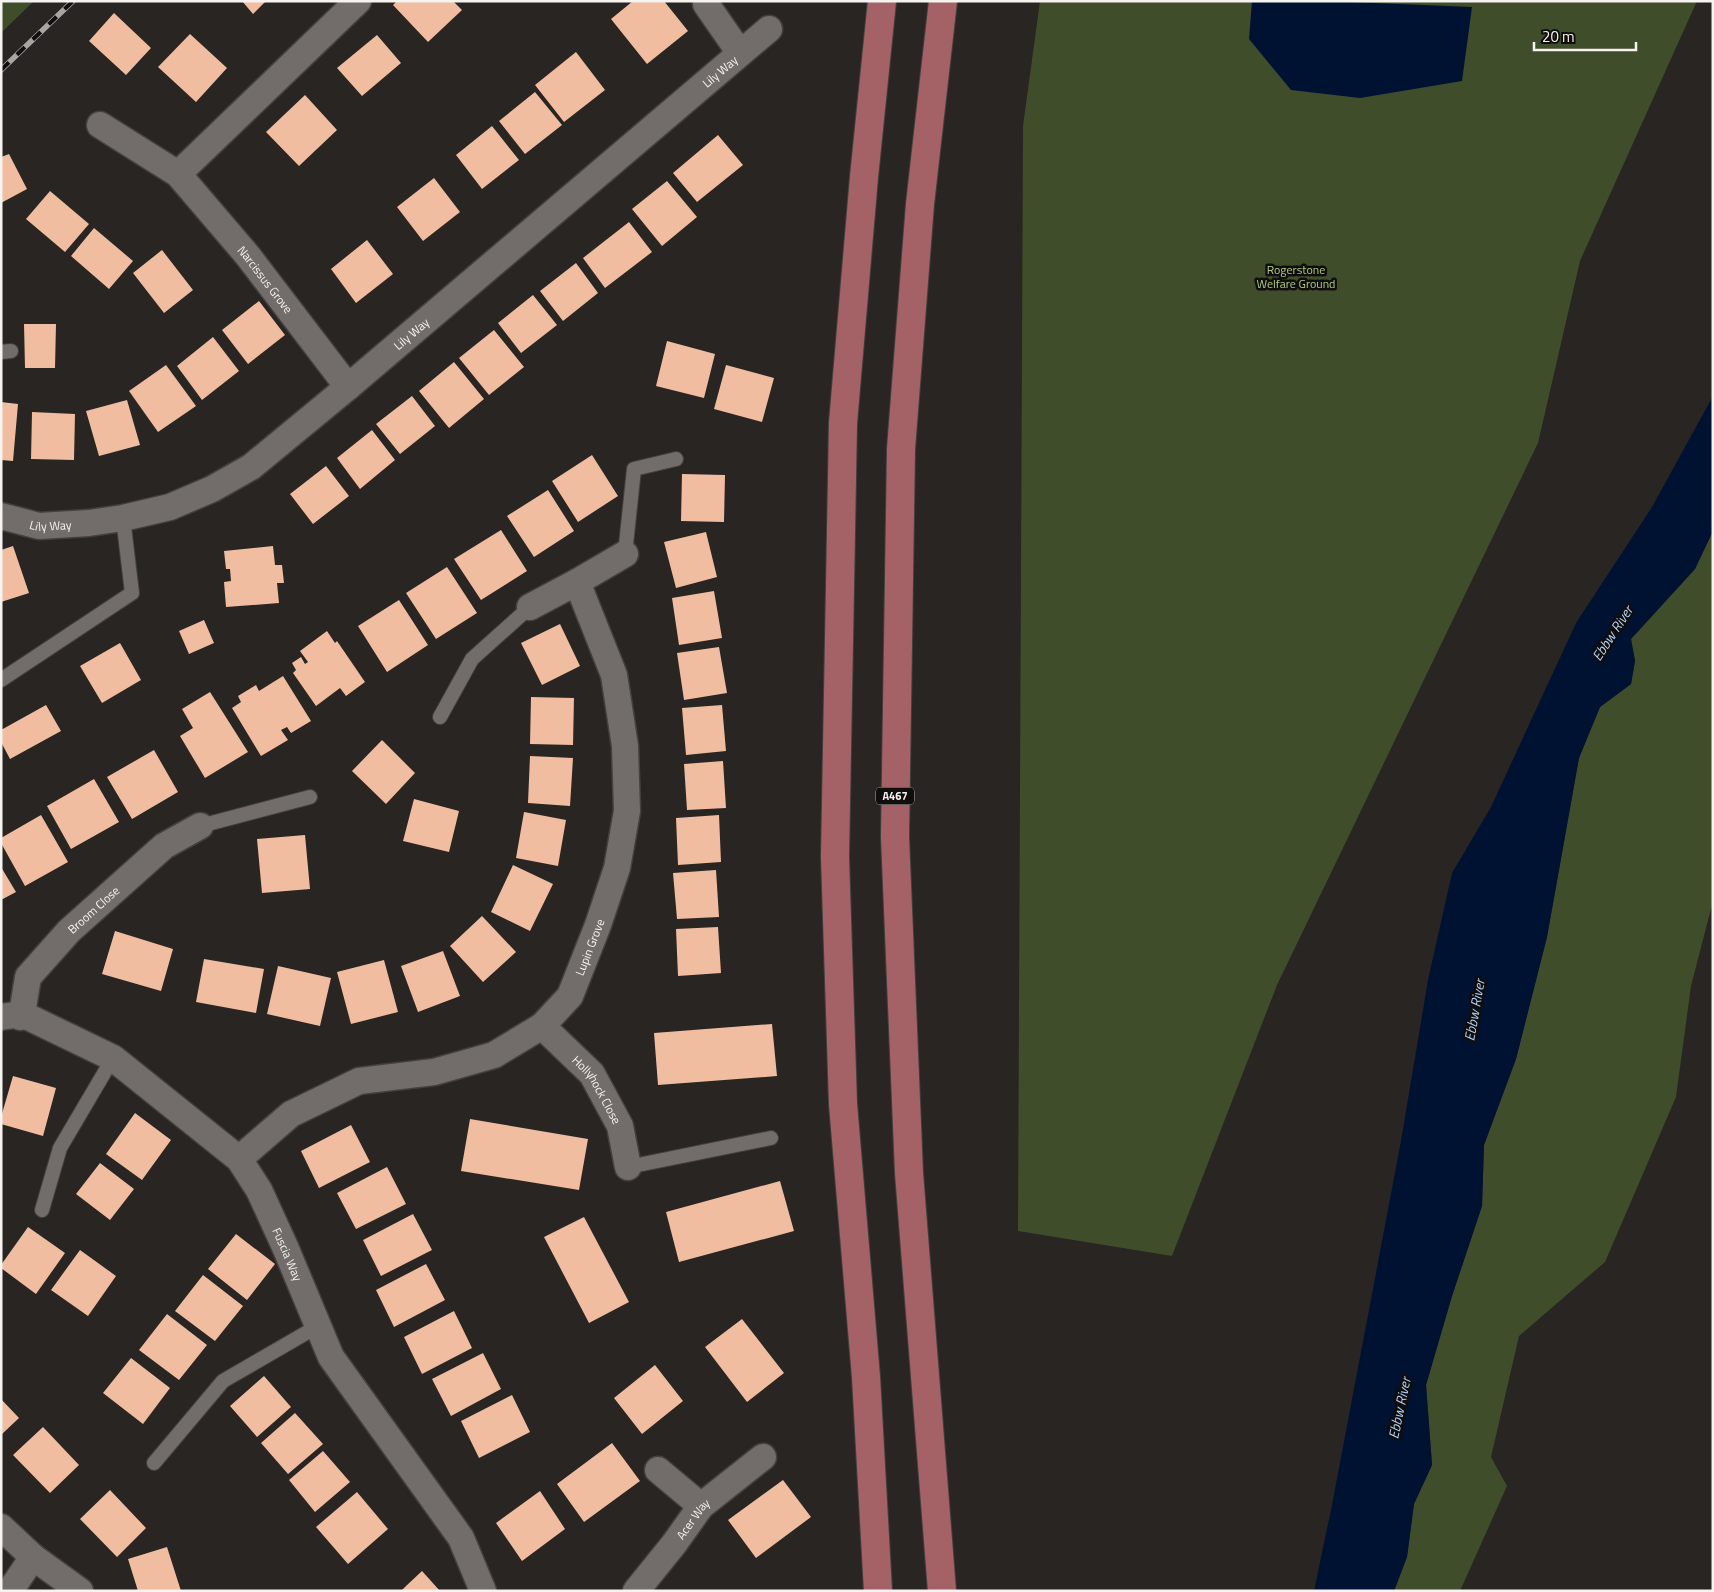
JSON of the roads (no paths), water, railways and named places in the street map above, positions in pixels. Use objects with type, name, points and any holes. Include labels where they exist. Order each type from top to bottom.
[{"type":"main road","points":[[878,1591],[866,1377],[843,1104],[835,857],[843,423],[864,177],[882,1]]},
{"type":"main road","name":"A467","points":[[942,1591],[910,1174],[895,838],[901,449],[920,204],[943,1]]},
{"type":"street","points":[[178,174],[358,1]]},
{"type":"street","points":[[706,4],[740,53]]},
{"type":"street","name":"Lily Way","points":[[1,516],[39,526],[89,524],[123,518],[170,506],[212,488],[251,467],[348,387],[769,29]]},
{"type":"street","name":"Narcissus Grove","points":[[100,125],[178,174],[248,256],[348,387]]},
{"type":"street","points":[[530,607],[625,554]]},
{"type":"street","name":"Lupin Grove","points":[[239,1159],[291,1114],[359,1081],[434,1072],[494,1055],[542,1026],[570,996],[598,925],[617,868],[627,812],[625,746],[614,675],[577,582]]},
{"type":"street","name":"Broom Close","points":[[15,1016],[28,976],[69,931],[164,846],[200,826]]},
{"type":"street","name":"Fuscia Way","points":[[15,1016],[113,1058],[239,1159],[259,1190],[331,1357],[461,1538],[483,1591]]},
{"type":"street","name":"Hollyhock Close","points":[[542,1026],[592,1074],[620,1126],[628,1166]]},
{"type":"street","name":"Acer Way","points":[[636,1591],[674,1544],[701,1506],[763,1457]]},
{"type":"street","points":[[658,1470],[701,1506]]},
{"type":"street","points":[[1,1527],[33,1557],[80,1591]]},
{"type":"street","points":[[10,1591],[33,1557]]},
{"type":"lane","points":[[625,554],[634,469],[676,459]]},
{"type":"lane","points":[[1,680],[132,593],[123,518]]},
{"type":"lane","points":[[440,716],[472,659],[530,607]]},
{"type":"lane","points":[[200,826],[310,797]]},
{"type":"lane","points":[[42,1210],[60,1148],[113,1058]]},
{"type":"lane","points":[[628,1166],[771,1138]]},
{"type":"lane","points":[[154,1462],[223,1381],[318,1326]]},
{"type":"water","points":[[1252,1],[1326,1],[1472,7],[1462,81],[1360,98],[1291,90],[1249,39]]},
{"type":"water","name":"Ebbw River","points":[[1713,396],[1713,531],[1695,569],[1631,639],[1635,661],[1631,684],[1600,707],[1579,758],[1547,937],[1516,1059],[1484,1145],[1482,1206],[1452,1296],[1426,1385],[1432,1465],[1414,1504],[1407,1557],[1394,1591],[1314,1591],[1401,1141],[1428,980],[1452,873],[1491,807],[1576,623],[1652,507]]},
{"type":"railway","points":[[1,70],[73,1]]},
{"type":"park label","name":"Rogerstone Welfare Ground","points":[[1296,276]]}]
